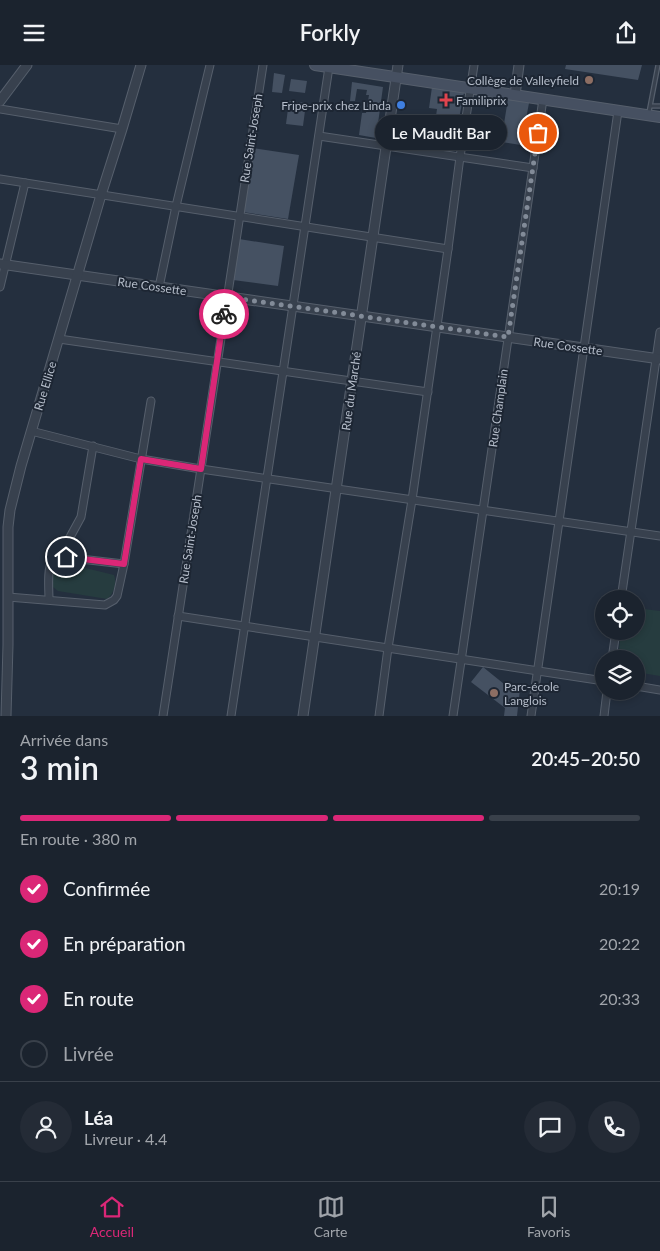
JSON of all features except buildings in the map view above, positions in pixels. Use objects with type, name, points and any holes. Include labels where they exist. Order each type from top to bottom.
[{"type":"main road","points":[[315,65],[618,111],[650,110],[660,117]]},
{"type":"street","points":[[0,101],[26,65]]},
{"type":"street","name":"Rue Ellice","points":[[6,716],[8,597],[4,532],[31,431],[141,65]]},
{"type":"street","points":[[159,287],[210,65]]},
{"type":"street","name":"Rue Saint-Joseph","points":[[163,716],[263,65]]},
{"type":"street","name":"Rue du Marché","points":[[303,716],[398,65]]},
{"type":"street","points":[[379,716],[428,392],[474,65]]},
{"type":"street","points":[[515,95],[519,65]]},
{"type":"street","points":[[231,716],[329,67]]},
{"type":"street","name":"Rue Champlain","points":[[453,716],[544,99]]},
{"type":"street","points":[[0,109],[122,129]]},
{"type":"street","points":[[531,716],[618,111]]},
{"type":"street","points":[[319,136],[533,168]]},
{"type":"street","points":[[0,179],[448,249]]},
{"type":"street","points":[[0,287],[3,264],[25,183]]},
{"type":"street","name":"Rue Cossette","points":[[3,264],[658,359]]},
{"type":"street","points":[[622,590],[658,359],[660,332]]},
{"type":"street","points":[[59,339],[428,392]]},
{"type":"street","points":[[8,597],[108,604],[117,596],[124,564],[150,401]]},
{"type":"street","points":[[31,431],[141,459],[660,536]]},
{"type":"street","points":[[63,557],[69,539],[81,517],[93,446]]},
{"type":"street","points":[[49,599],[51,564],[56,558],[63,557],[124,564]]},
{"type":"street","points":[[178,616],[595,680]]},
{"type":"street","points":[[645,688],[660,690]]},
{"type":"street","points":[[604,716],[606,700]]},
{"type":"lane","points":[[650,110],[658,65]]},
{"type":"lane","points":[[650,110],[660,106]]},
{"type":"green space","points":[[65,563],[114,575],[115,584],[113,591],[107,599],[58,591],[53,587],[53,575],[58,567]]},
{"type":"green space","points":[[645,609],[660,611],[660,676],[645,674],[645,650],[619,650],[620,640],[645,640]]},
{"type":"way so far","points":[[224,314],[227,297],[508,337],[538,133]]},
{"type":"place","name":"Collège de Valleyfield","points":[[589,80]]},
{"type":"place","name":"Familiprix","points":[[446,100]]},
{"type":"place","name":"Fripe-prix chez Linda","points":[[401,105]]},
{"type":"place","name":"Le Maudit Bar","points":[[538,133]]},
{"type":"place","name":"Parc-école Langlois","points":[[494,693]]},
{"type":"route","points":[[66,557],[124,564],[141,459],[201,469],[224,314]]}]
